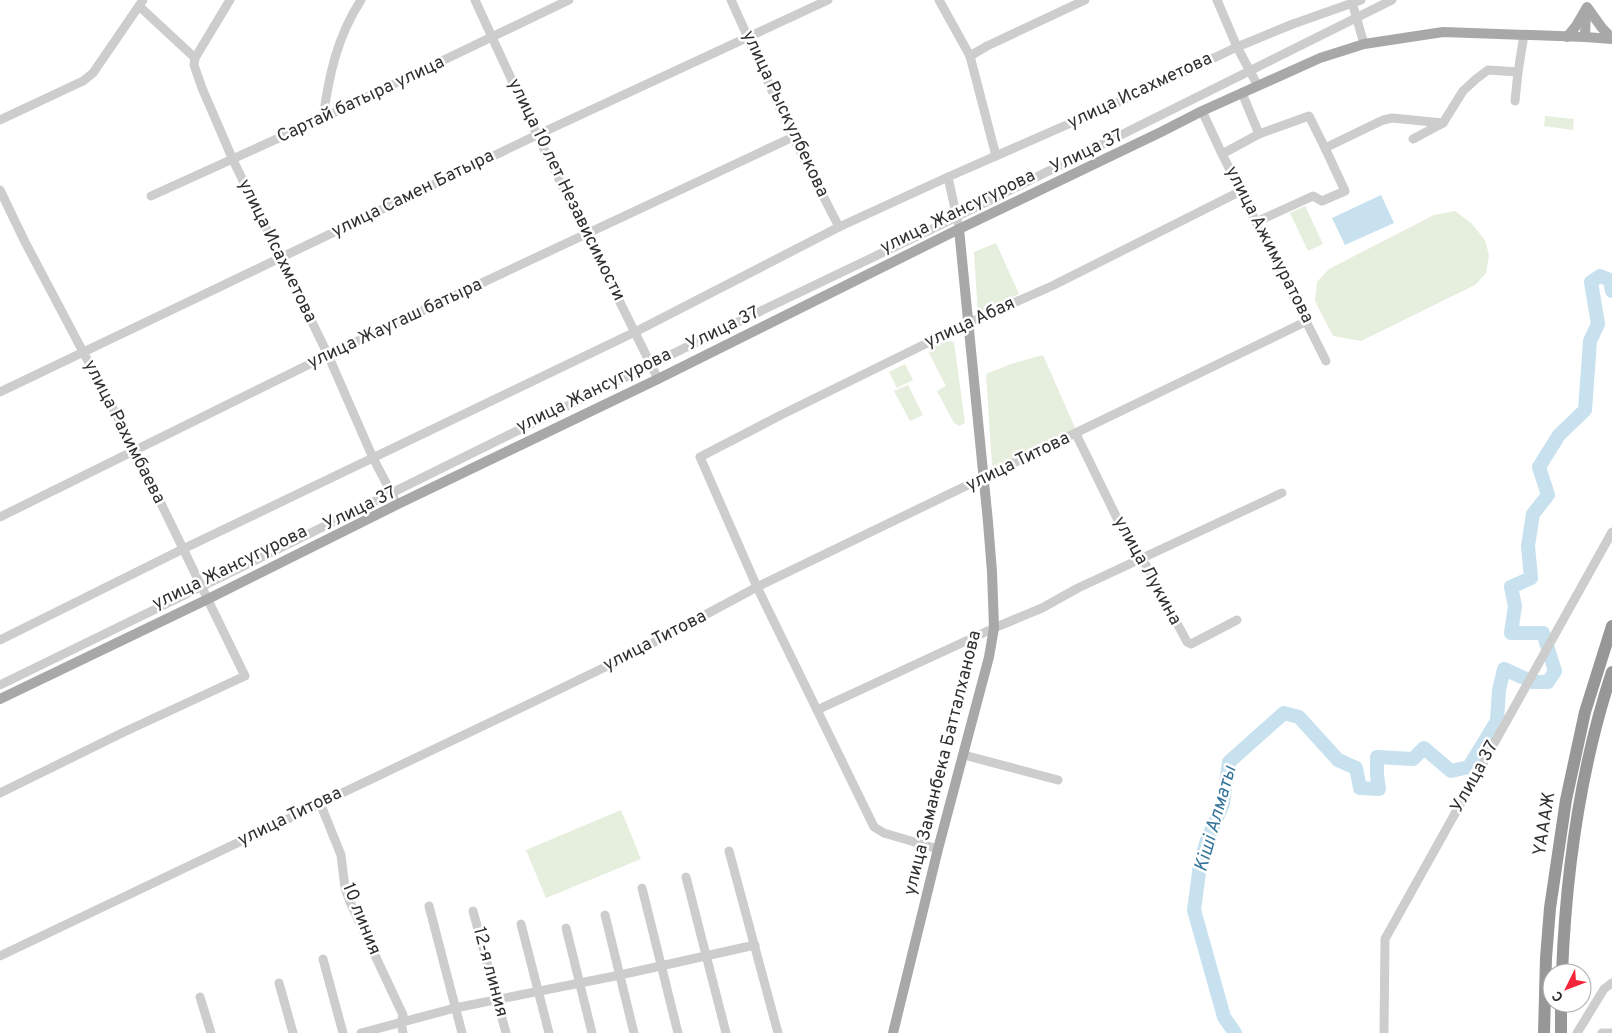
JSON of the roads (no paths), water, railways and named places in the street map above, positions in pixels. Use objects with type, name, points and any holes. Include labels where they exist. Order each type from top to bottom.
[{"type":"highway","name":"ҮАААЖ","points":[[1544,1033],[1546,958],[1550,908],[1566,800],[1585,712],[1612,626]]},
{"type":"highway","name":"ҮАААЖ","points":[[1562,963],[1563,932],[1571,851],[1586,769],[1612,672]]},
{"type":"highway","points":[[1561,1013],[1561,1033]]},
{"type":"main road","points":[[1567,36],[1576,26],[1587,3]]},
{"type":"main road","points":[[1585,37],[1587,3]]},
{"type":"main road","points":[[1587,3],[1602,28],[1612,39]]},
{"type":"main road","name":"улица Жансугурова","points":[[0,699],[658,379],[959,229],[1152,137],[1202,111],[1320,58],[1364,44],[1443,32],[1612,39]]},
{"type":"main road","name":"улица Заманбека Батталханова","points":[[893,1033],[938,849],[989,657],[994,628],[992,572],[984,479],[959,229]]},
{"type":"street","points":[[0,120],[83,81],[93,73],[141,3],[195,58],[230,0]]},
{"type":"street","points":[[323,118],[329,77],[339,42],[361,0]]},
{"type":"street","name":"улица 10 лет Независимости","points":[[475,0],[537,134],[658,379]]},
{"type":"street","name":"Сартай батыра улица","points":[[151,196],[323,118],[569,0]]},
{"type":"street","name":"улица Рыскулбекова","points":[[731,0],[793,137],[839,227]]},
{"type":"street","name":"улица Самен Батыра","points":[[0,392],[537,134],[828,0]]},
{"type":"street","points":[[939,0],[970,56],[996,156]]},
{"type":"street","points":[[970,56],[987,46],[1085,0]]},
{"type":"street","points":[[1216,0],[1237,47],[1258,86]]},
{"type":"street","name":"Улица 37","points":[[0,685],[274,552],[721,330],[930,230],[1392,0]]},
{"type":"street","points":[[1357,1],[1364,44]]},
{"type":"street","name":"улица Исахметова","points":[[0,640],[183,549],[636,332],[839,227],[1146,90],[1237,47],[1357,1]]},
{"type":"street","points":[[1515,101],[1524,34]]},
{"type":"street","name":"улица Исахметова","points":[[195,58],[194,65],[202,88],[232,160],[328,355],[373,458],[398,504]]},
{"type":"street","points":[[1413,139],[1442,123],[1463,91],[1488,70],[1518,72]]},
{"type":"street","points":[[1242,93],[1259,134]]},
{"type":"street","points":[[1202,111],[1222,154]]},
{"type":"street","name":"улица Ажимуратова","points":[[1325,148],[1309,116],[1259,134],[1222,154],[1326,361]]},
{"type":"street","points":[[1256,222],[1313,196],[1322,201],[1345,191],[1325,148],[1383,120],[1392,118],[1442,123]]},
{"type":"street","name":"улица Жаугаш батыра","points":[[0,517],[328,355],[793,137]]},
{"type":"street","points":[[948,177],[959,229]]},
{"type":"street","name":"улица Рахимбаева","points":[[0,190],[25,242],[135,450],[244,676],[0,793]]},
{"type":"street","name":"улица Абая","points":[[757,587],[700,457],[968,323],[1052,286],[1241,191]]},
{"type":"street","name":"улица Титова","points":[[0,956],[497,719],[626,656],[757,587],[1307,322]]},
{"type":"street","name":"улица Лукина","points":[[1076,434],[1134,553],[1146,565],[1187,642],[1191,644],[1237,620]]},
{"type":"street","points":[[817,710],[994,628],[1042,608],[1078,588],[1282,493]]},
{"type":"street","name":"Улица 37","points":[[1384,1033],[1385,939],[1612,532]]},
{"type":"street","points":[[757,587],[874,827],[884,833],[938,849]]},
{"type":"street","points":[[964,755],[1058,780]]},
{"type":"street","name":"10 линия","points":[[320,803],[341,855],[345,888],[403,1015],[401,1022],[404,1033]]},
{"type":"street","points":[[729,851],[778,1033]]},
{"type":"street","points":[[686,877],[726,1033]]},
{"type":"street","points":[[642,888],[678,1033]]},
{"type":"street","points":[[428,906],[462,1033]]},
{"type":"street","name":"12-я линия","points":[[473,911],[506,1033]]},
{"type":"street","points":[[605,915],[634,1033]]},
{"type":"street","points":[[522,924],[549,1033]]},
{"type":"street","points":[[566,928],[592,1033]]},
{"type":"street","points":[[361,1033],[455,1008],[755,946]]},
{"type":"street","points":[[323,959],[343,1033]]},
{"type":"street","points":[[279,983],[293,1033]]},
{"type":"street","points":[[1577,1033],[1604,989],[1612,983]]},
{"type":"street","points":[[200,997],[211,1033]]},
{"type":"street","points":[[1602,1033],[1612,1033]]},
{"type":"water","points":[[1381,195],[1394,223],[1345,245],[1332,218]]},
{"type":"waterway","name":"Кіші Алматы","points":[[1235,1033],[1224,1017],[1194,910],[1200,865],[1207,840],[1223,804],[1229,762],[1284,713],[1299,717],[1338,760],[1356,768],[1360,788],[1379,789],[1377,757],[1413,759],[1424,748],[1451,771],[1469,767],[1497,721],[1499,690],[1504,669],[1533,682],[1548,682],[1555,671],[1543,633],[1511,633],[1515,606],[1511,587],[1531,578],[1528,546],[1533,514],[1548,495],[1539,467],[1559,435],[1585,410],[1590,341],[1598,324],[1591,282],[1600,276],[1610,280],[1612,291]]}]
